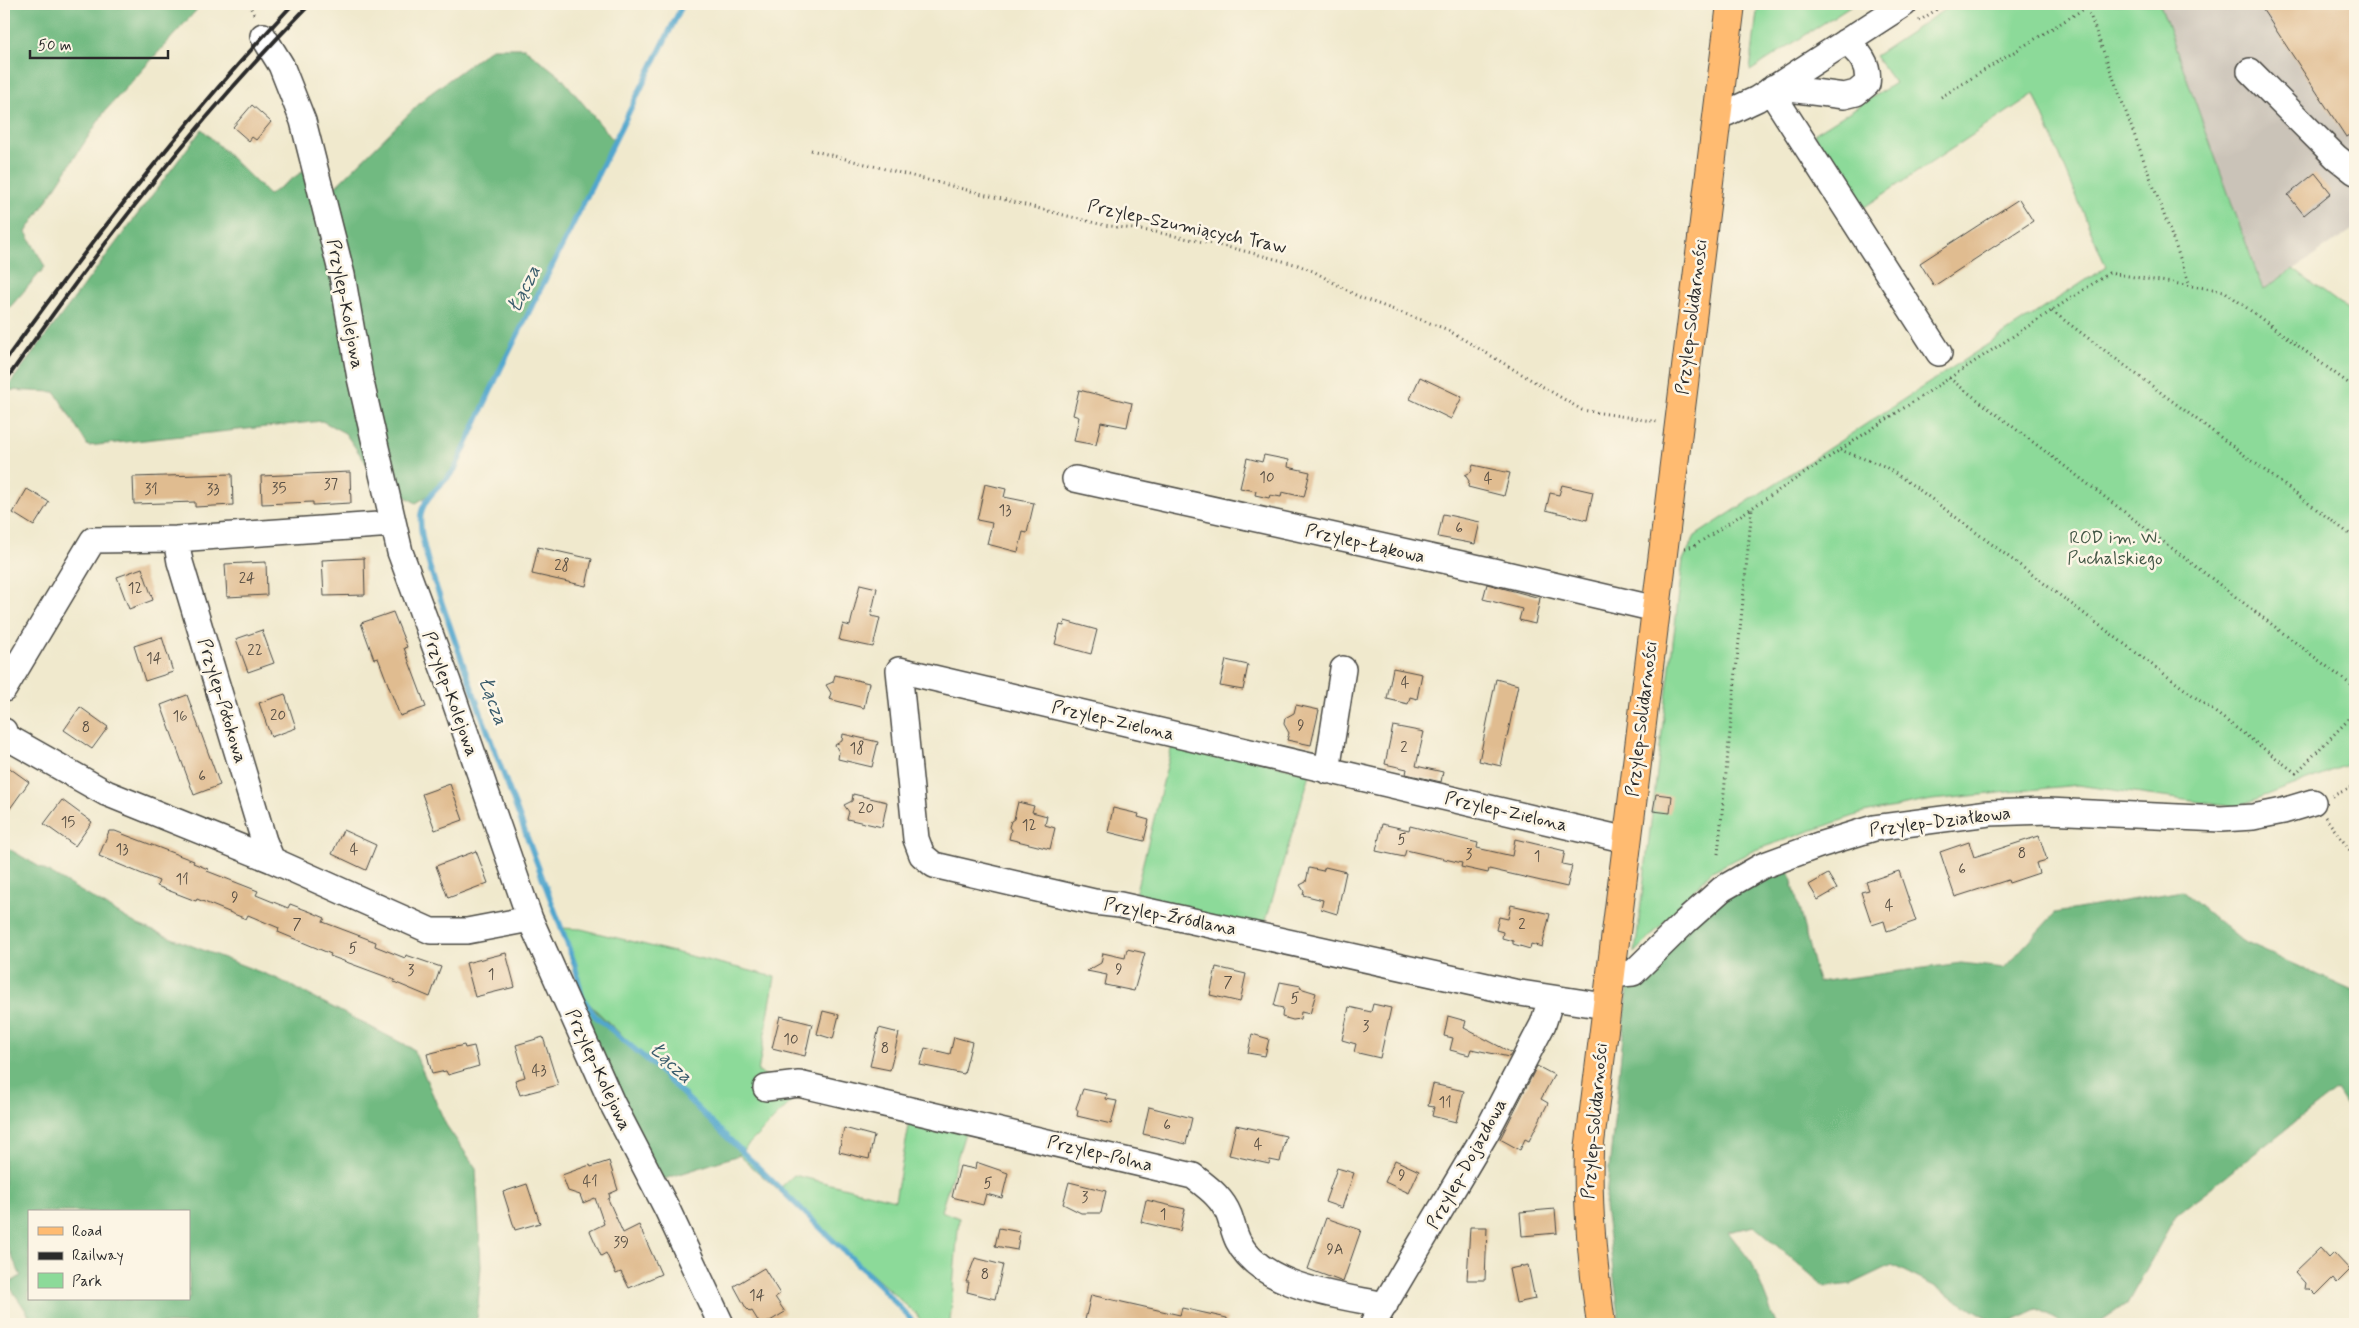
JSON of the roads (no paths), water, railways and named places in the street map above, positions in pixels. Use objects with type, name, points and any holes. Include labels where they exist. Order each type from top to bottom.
[{"type":"main road","name":"Przylep-Solidarności","points":[[1600,1324],[1589,1235],[1589,1151],[1731,4]]},
{"type":"street","points":[[1718,114],[1743,107],[1904,4]]},
{"type":"street","name":"Przylep-Kolejowa","points":[[263,36],[281,65],[303,121],[342,275],[360,378],[400,552],[448,682],[530,919],[612,1103],[667,1209],[721,1324]]},
{"type":"street","points":[[1772,89],[1844,96],[1856,93],[1867,84],[1867,67],[1860,54],[1845,42]]},
{"type":"street","points":[[2250,72],[2336,157],[2355,172]]},
{"type":"street","points":[[1772,89],[1939,354]]},
{"type":"street","name":"Przylep-Łąkowa","points":[[1074,479],[1493,571],[1656,609]]},
{"type":"street","points":[[4,689],[93,540],[176,540],[394,524]]},
{"type":"street","name":"Przylep-Potokowa","points":[[176,540],[183,572],[261,832],[272,860]]},
{"type":"street","points":[[1327,771],[1343,669]]},
{"type":"street","name":"Przylep-Zielona","points":[[900,670],[1627,840]]},
{"type":"street","name":"Przylep-Źródlana","points":[[900,670],[916,839],[922,855],[934,865],[1094,902],[1120,905],[1514,992],[1606,1006]]},
{"type":"street","points":[[4,731],[5,736],[106,793],[272,860],[431,931],[467,931],[530,919]]},
{"type":"street","name":"Przylep-Działkowa","points":[[1610,975],[1633,973],[1685,922],[1722,890],[1762,866],[1819,845],[1874,828],[1989,813],[2048,811],[2221,819],[2263,815],[2314,802]]},
{"type":"street","name":"Przylep-Dojazdowa","points":[[1379,1315],[1486,1133],[1543,1024],[1551,999]]},
{"type":"street","name":"Przylep-Polna","points":[[766,1088],[799,1084],[1192,1176],[1213,1191],[1228,1212],[1238,1241],[1254,1262],[1274,1276],[1379,1315]]},
{"type":"waterway","name":"Łącza","points":[[683,4],[501,368],[455,469],[431,495],[423,507],[421,514],[422,537],[434,582],[494,750],[575,965],[582,997],[595,1016],[651,1063],[879,1285],[915,1324]]},
{"type":"railway","points":[[4,362],[72,269],[143,178],[216,90],[293,4]]},
{"type":"railway","points":[[4,383],[75,284],[149,187],[227,93],[310,4]]},
{"type":"park label","name":"ROD im. W. Puchalskiego","points":[[2115,548]]}]
